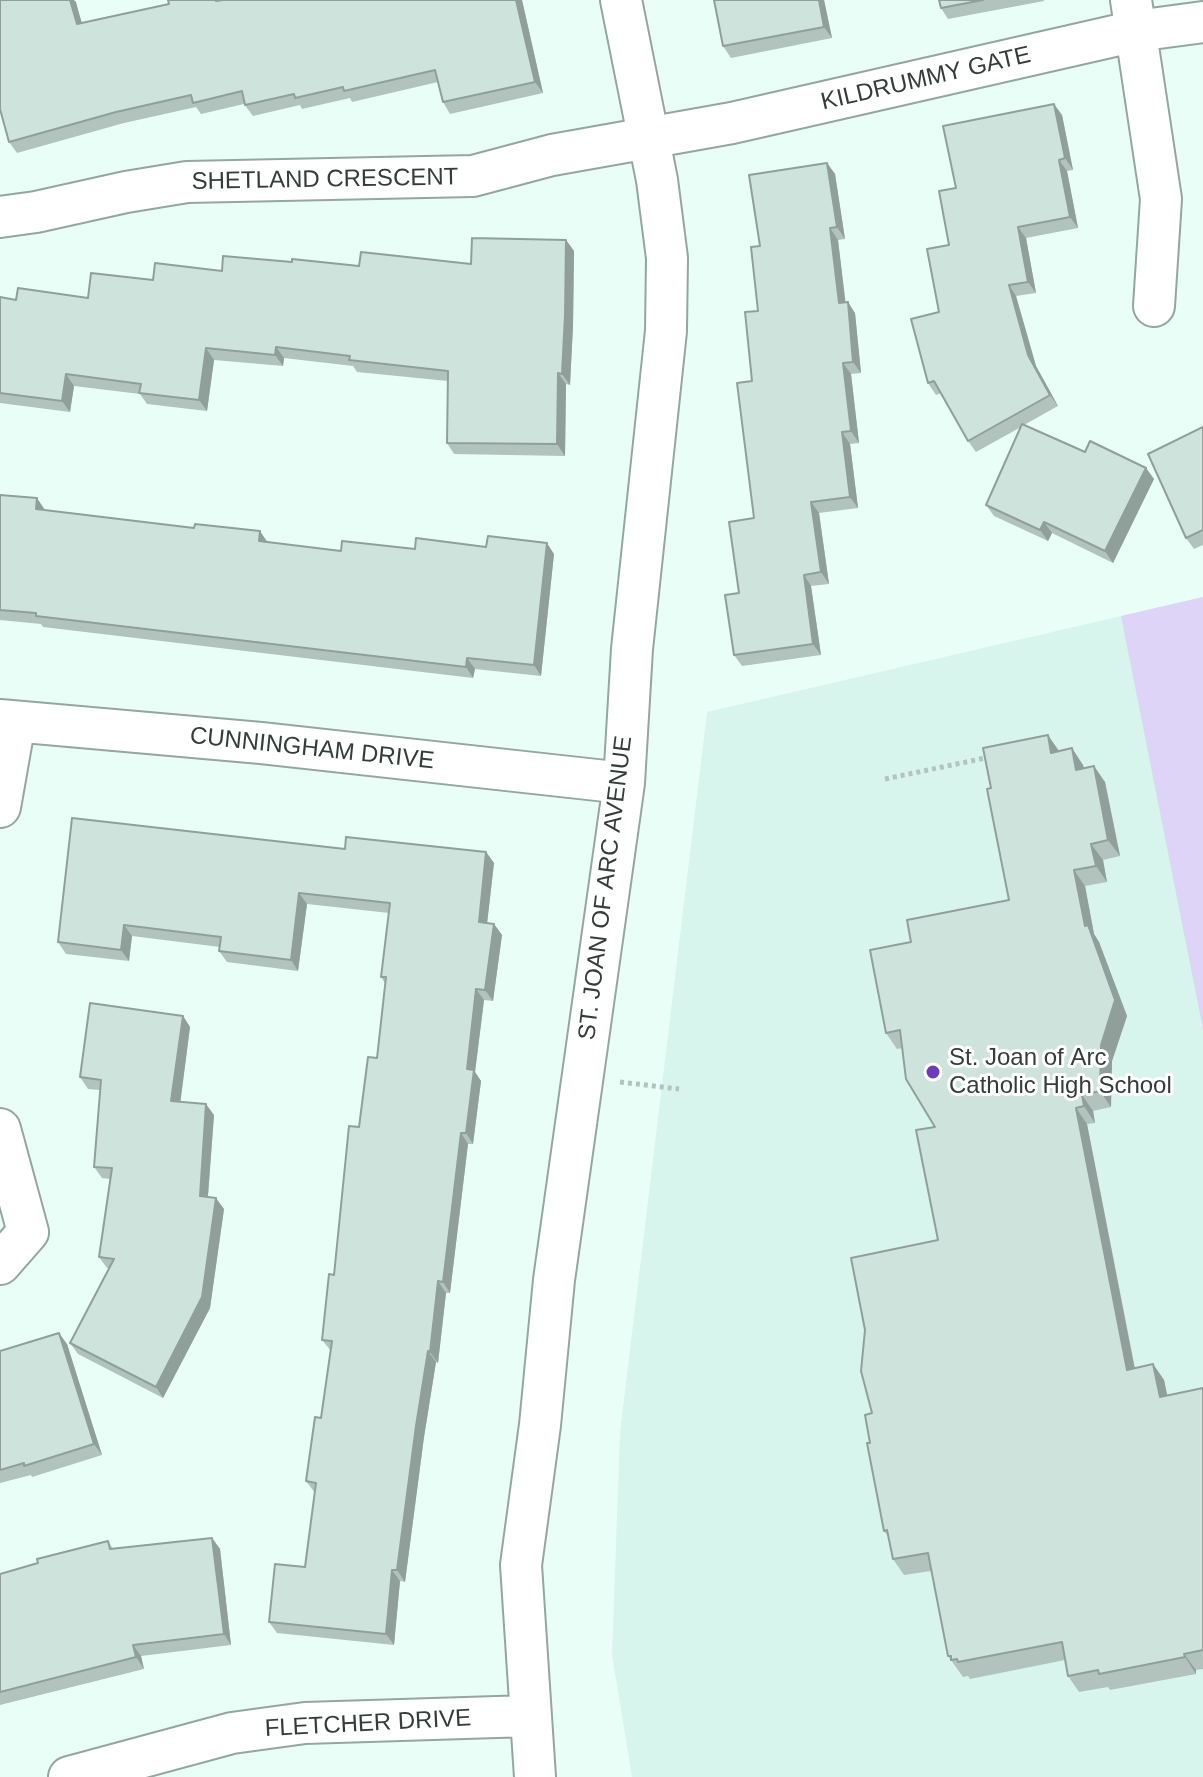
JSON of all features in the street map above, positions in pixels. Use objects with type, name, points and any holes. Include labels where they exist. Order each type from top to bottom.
[{"type":"street","name":"ST. JOAN OF ARC AVENUE","points":[[535,1777],[521,1565],[540,1425],[554,1280],[624,783],[632,649],[666,331],[667,258],[650,139],[621,0]]},
{"type":"street","name":"KILDRUMMY GATE","points":[[650,139],[732,123],[1133,16],[1203,22]]},
{"type":"street","points":[[1133,16],[1161,199],[1154,306]]},
{"type":"street","name":"SHETLAND CRESCENT","points":[[0,217],[187,182],[473,176],[552,155],[650,139]]},
{"type":"street","points":[[0,807],[8,721]]},
{"type":"street","name":"CUNNINGHAM DRIVE","points":[[8,721],[261,743],[624,783]]},
{"type":"street","points":[[0,1129],[28,1232],[0,1264]]},
{"type":"street","name":"FLETCHER DRIVE","points":[[69,1777],[134,1768],[232,1733],[305,1723],[529,1716]]},
{"type":"path","points":[[885,779],[1005,754]]},
{"type":"path","points":[[582,1077],[679,1089]]},
{"type":"shaded area","name":"St. Joan of Arc Catholic High School","points":[[1203,597],[1203,1777],[632,1777],[612,1655],[620,1432],[707,712]]},
{"type":"shaded area","points":[[1203,597],[1203,1029],[1121,616]]},
{"type":"building","points":[[0,0],[70,0],[77,24],[169,4],[168,0],[516,0],[535,82],[443,102],[435,70],[344,91],[343,87],[245,105],[242,91],[193,103],[191,95],[9,142],[0,109]]},
{"type":"building","points":[[714,0],[819,0],[824,27],[723,46]]},
{"type":"building","points":[[939,0],[983,0],[941,8]]},
{"type":"building","points":[[1054,104],[1065,158],[1059,160],[1070,217],[1018,227],[1028,282],[1009,285],[1028,355],[1050,395],[968,441],[934,381],[928,383],[911,319],[939,312],[927,249],[949,245],[939,191],[956,188],[943,126]]},
{"type":"building","points":[[827,163],[837,227],[830,228],[839,303],[848,302],[853,362],[843,363],[851,431],[842,432],[850,497],[811,502],[821,572],[804,575],[813,644],[734,655],[725,595],[739,593],[729,522],[754,518],[737,383],[752,381],[745,312],[758,311],[751,247],[760,246],[749,175]]},
{"type":"building","points":[[472,238],[566,240],[557,444],[447,443],[448,371],[349,360],[350,356],[276,347],[275,355],[206,348],[199,400],[139,393],[141,384],[66,374],[62,401],[0,393],[0,297],[16,300],[18,288],[88,298],[91,273],[153,280],[155,263],[222,271],[223,256],[359,266],[361,252],[471,264]]},
{"type":"building","points":[[1022,424],[1085,452],[1090,441],[1146,468],[1105,551],[1044,522],[1040,530],[986,505]]},
{"type":"building","points":[[1203,427],[1203,530],[1186,538],[1148,454]]},
{"type":"building","points":[[0,495],[37,498],[36,509],[194,528],[195,524],[260,531],[259,541],[341,551],[342,541],[415,549],[416,538],[486,547],[488,536],[547,543],[534,665],[467,658],[466,667],[0,610]]},
{"type":"building","points":[[1048,735],[1051,753],[1072,748],[1076,770],[1094,766],[1108,840],[1091,844],[1096,866],[1074,870],[1085,926],[1088,925],[1115,1000],[1101,1045],[1100,1091],[1082,1095],[1084,1106],[1076,1108],[1127,1370],[1153,1364],[1160,1397],[1203,1388],[1203,1650],[1184,1654],[1185,1657],[1099,1674],[1098,1670],[1068,1676],[1062,1642],[958,1662],[957,1659],[951,1660],[928,1553],[893,1559],[887,1530],[884,1531],[867,1443],[870,1443],[865,1415],[872,1413],[861,1371],[865,1330],[851,1258],[938,1240],[916,1130],[935,1127],[906,1079],[900,1030],[886,1033],[870,950],[911,942],[907,920],[1009,900],[987,789],[991,788],[983,748]]},
{"type":"building","points":[[72,818],[345,849],[346,837],[486,852],[479,922],[494,924],[485,990],[476,989],[467,1069],[474,1070],[466,1133],[461,1133],[443,1282],[438,1281],[397,1570],[392,1570],[386,1634],[269,1622],[275,1564],[305,1567],[316,1483],[306,1481],[315,1417],[321,1418],[332,1341],[322,1340],[329,1274],[334,1275],[349,1126],[359,1127],[368,1057],[377,1058],[386,977],[381,977],[390,903],[299,893],[291,960],[219,951],[221,937],[124,925],[121,950],[58,942]]},
{"type":"building","points":[[90,1003],[183,1016],[171,1101],[206,1104],[200,1196],[216,1198],[202,1297],[156,1387],[70,1343],[114,1259],[99,1257],[112,1168],[94,1167],[101,1080],[80,1077]]},
{"type":"building","points":[[59,1333],[94,1444],[24,1466],[24,1463],[0,1470],[0,1351]]},
{"type":"building","points":[[212,1538],[224,1634],[133,1645],[136,1657],[0,1692],[0,1574],[38,1563],[37,1559],[108,1541],[110,1549]]},
{"type":"place","name":"St. Joan of Arc Catholic High School","points":[[933,1072]]}]
